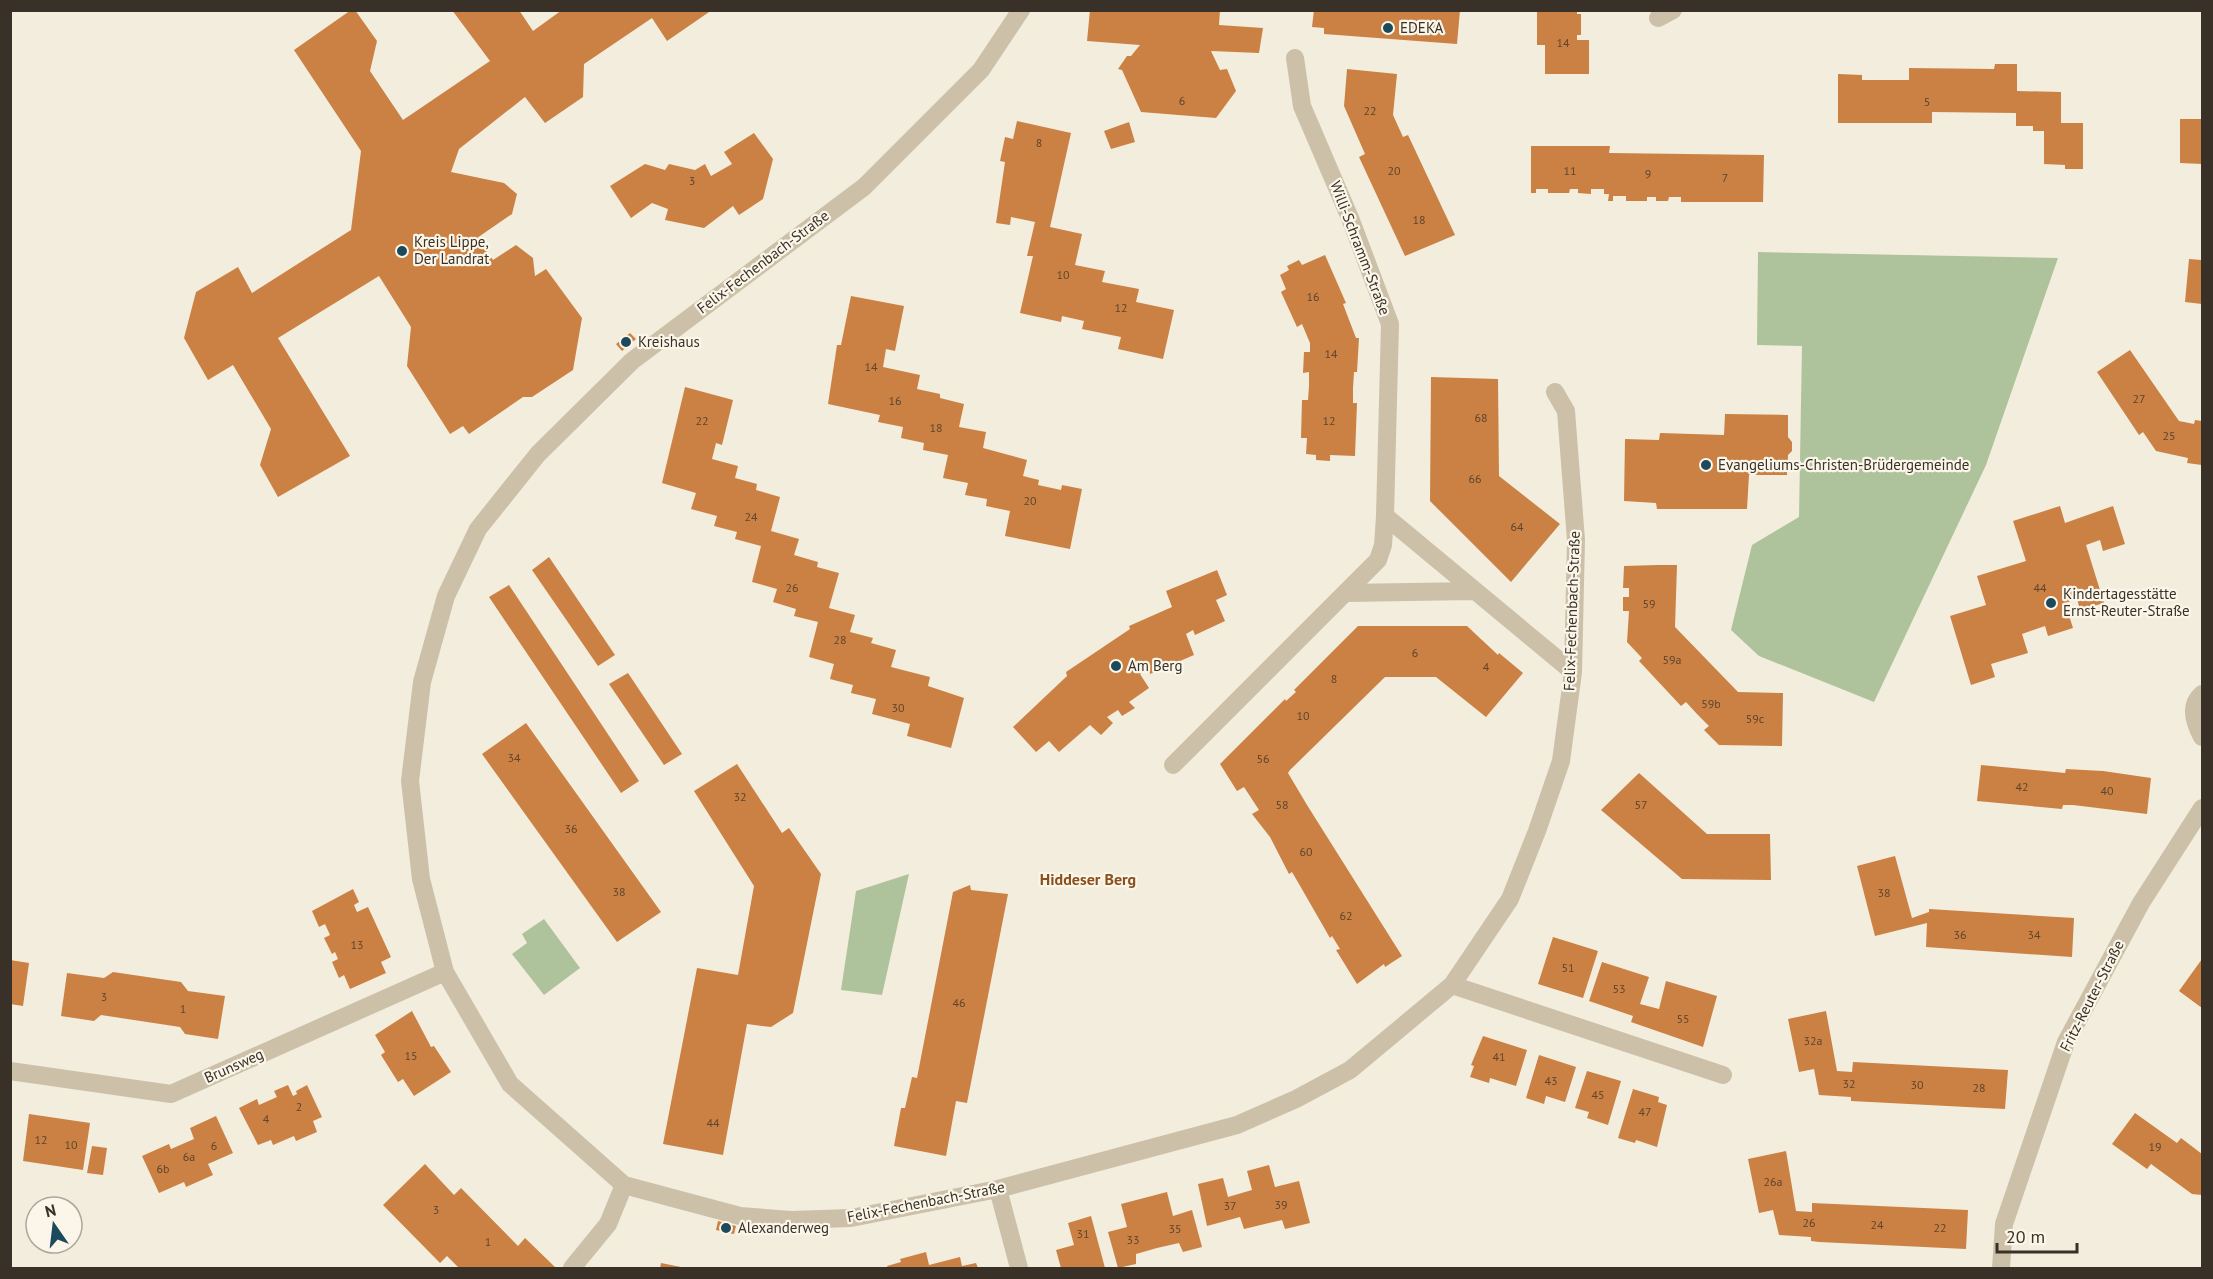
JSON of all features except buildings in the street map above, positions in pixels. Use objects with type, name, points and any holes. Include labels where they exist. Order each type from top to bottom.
[{"type":"street","name":"Felix-Fechenbach-Straße","points":[[1022,10],[981,70],[864,187],[632,361],[537,454],[478,530],[446,596],[422,682],[410,781],[421,879],[445,972],[510,1084],[624,1185],[740,1216],[791,1220],[851,1218],[998,1189],[1237,1125],[1296,1099],[1350,1070],[1452,986],[1510,898],[1537,831],[1561,761],[1573,672],[1576,540],[1566,411],[1555,392]]},
{"type":"street","name":"Willi-Schramm-Straße","points":[[1173,765],[1378,560],[1383,545],[1390,324],[1350,219],[1302,106],[1295,58]]},
{"type":"street","points":[[1385,516],[1573,672]]},
{"type":"street","points":[[1346,593],[1474,591]]},
{"type":"street","points":[[2202,694],[2194,710],[2195,723],[2202,738]]},
{"type":"street","name":"Fritz-Reuter-Straße","points":[[2001,1269],[2004,1224],[2066,1042],[2141,903],[2202,808]]},
{"type":"street","name":"Brunsweg","points":[[10,1071],[171,1094],[445,972]]},
{"type":"street","points":[[1452,986],[1723,1075]]},
{"type":"street","points":[[572,1269],[608,1224],[624,1185]]},
{"type":"street","points":[[998,1189],[1019,1269]]},
{"type":"green space","points":[[1758,252],[2058,258],[1986,465],[1874,702],[1759,656],[1731,630],[1752,545],[1799,517],[1802,346],[1757,345]]},
{"type":"green space","points":[[909,874],[882,995],[841,990],[856,891]]},
{"type":"green space","points":[[544,919],[580,968],[544,995],[512,954],[527,943],[522,934]]},
{"type":"place","name":"EDEKA","points":[[1388,28]]},
{"type":"place","name":"Kreis Lippe, Der Landrat","points":[[402,251]]},
{"type":"place","name":"Kreishaus","points":[[626,342]]},
{"type":"place","name":"Evangeliums-Christen-Brüdergemeinde","points":[[1706,465]]},
{"type":"place","name":"Kindertagesstätte Ernst-Reuter-Straße","points":[[2051,603]]},
{"type":"place","name":"Am Berg","points":[[1116,666]]},
{"type":"place","name":"Alexanderweg","points":[[726,1228]]},
{"type":"district","name":"Hiddeser Berg","points":[[1088,879]]}]
